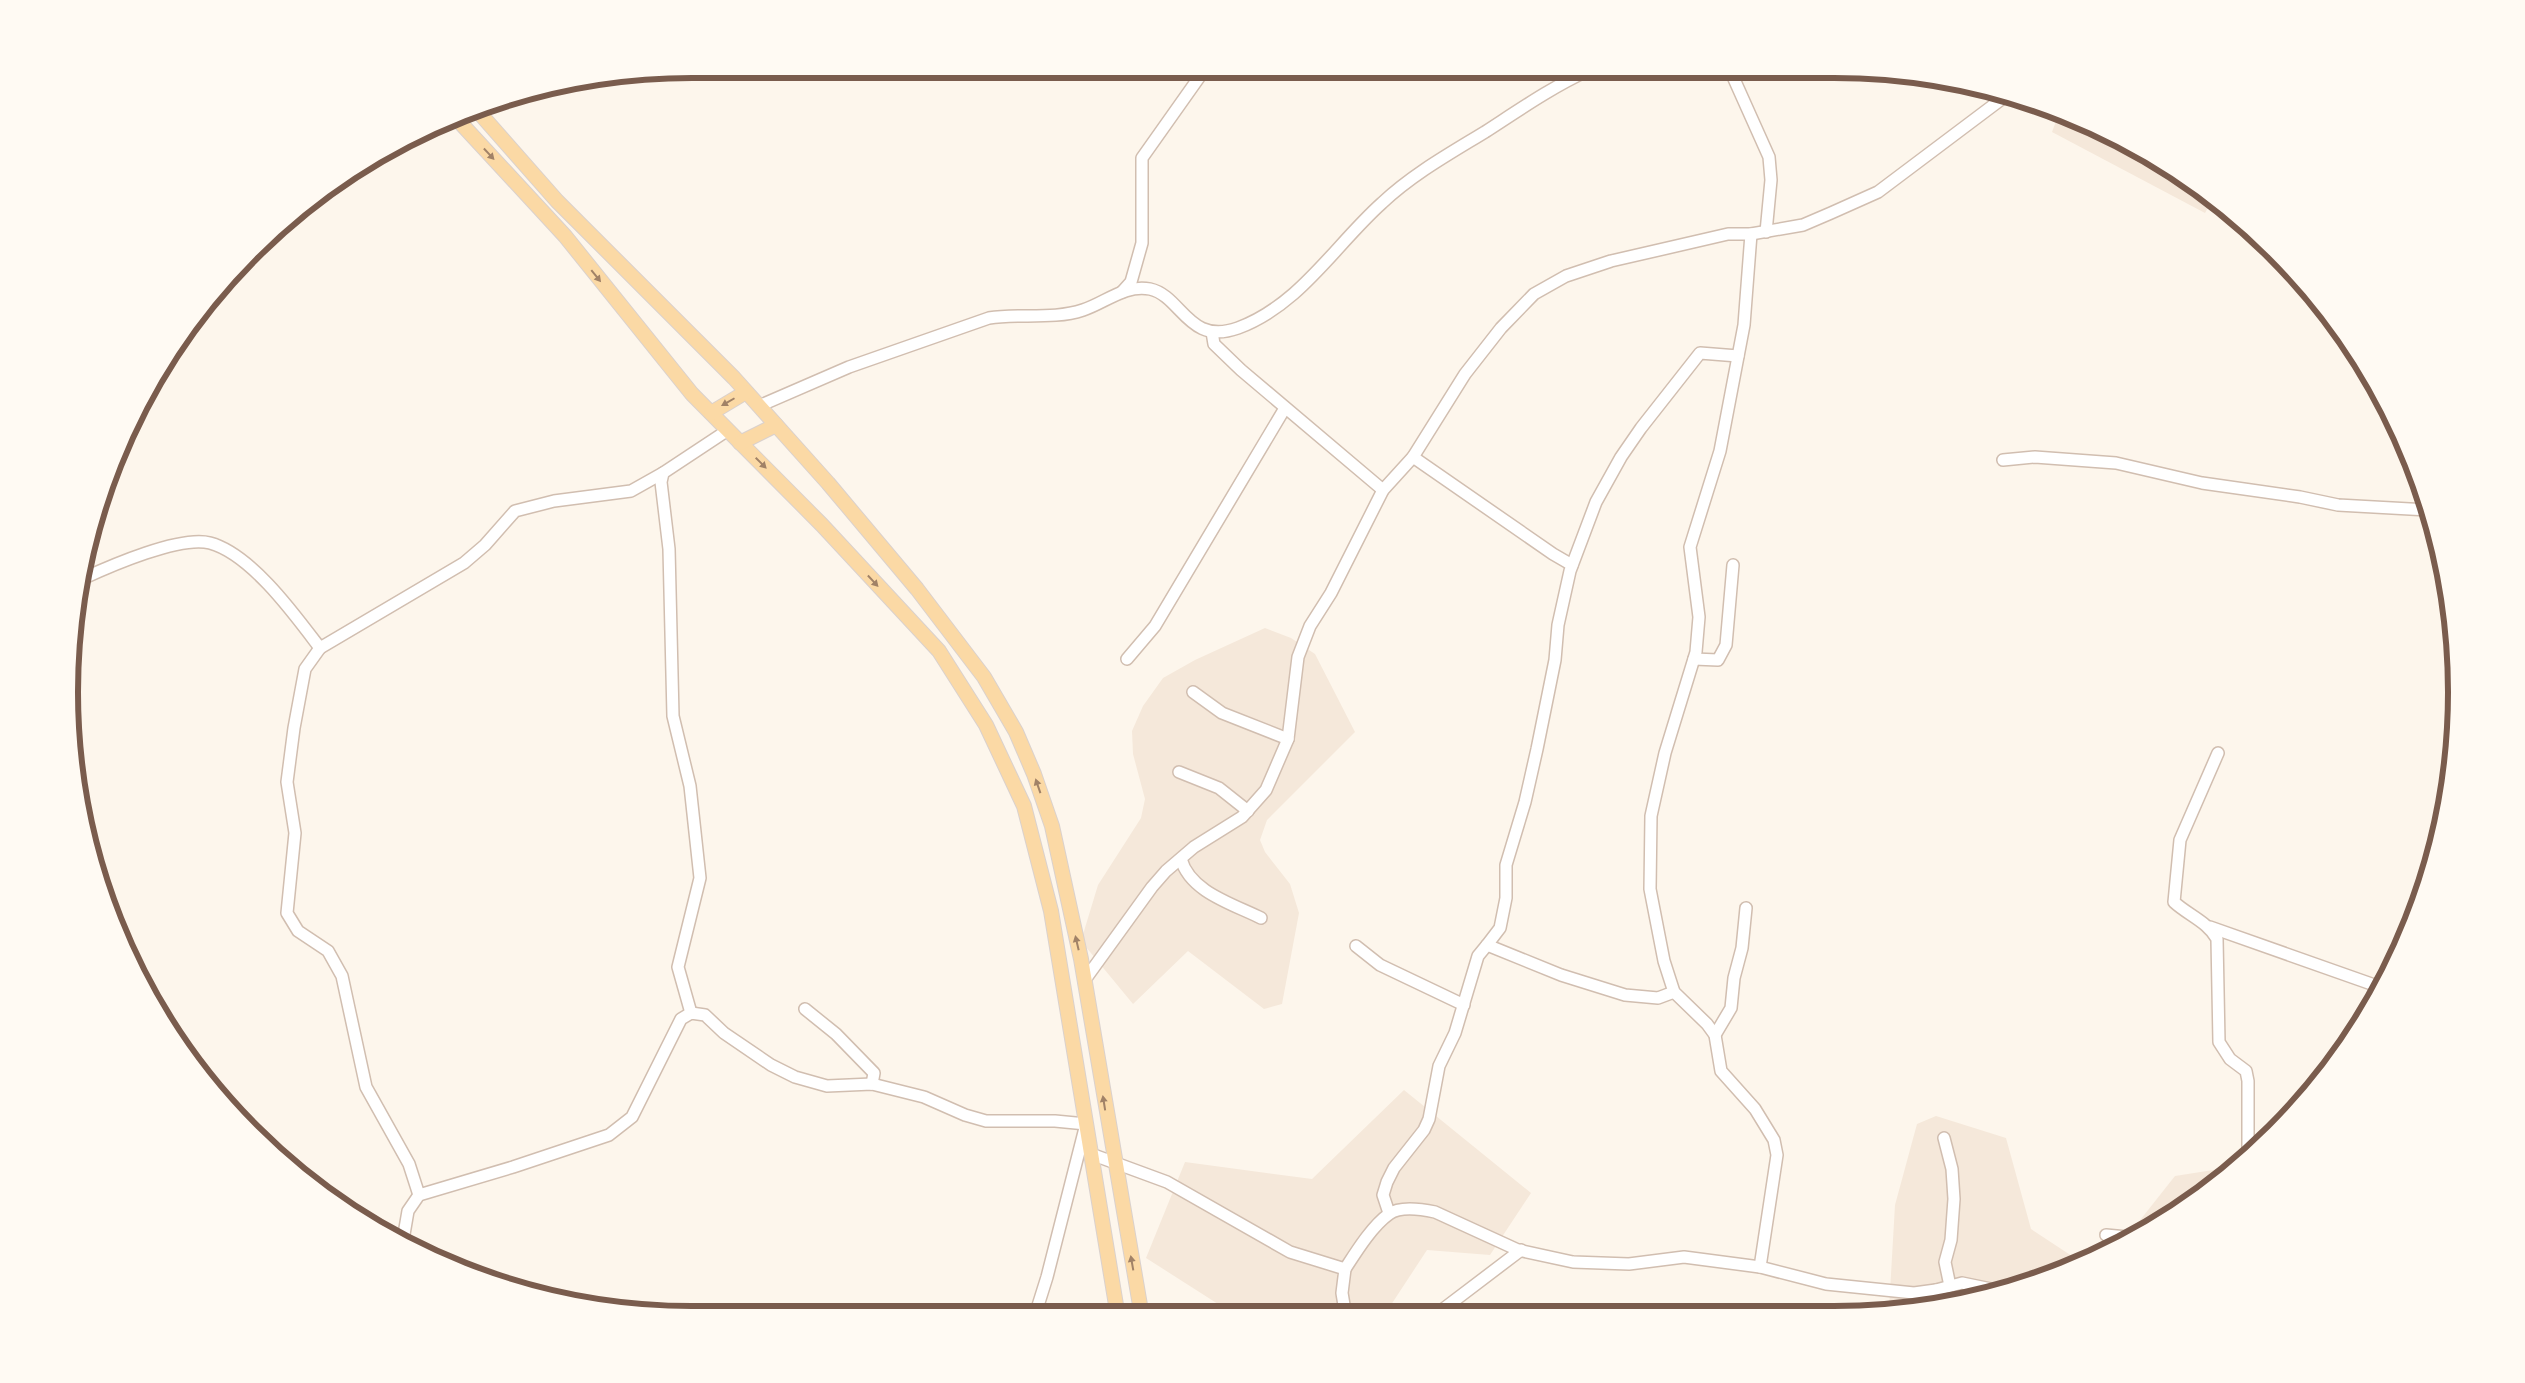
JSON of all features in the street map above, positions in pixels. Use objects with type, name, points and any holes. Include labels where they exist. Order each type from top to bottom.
[{"type":"main road","points":[[481,115],[558,202],[746,392],[828,483],[917,589],[984,677],[1016,732],[1034,774],[1052,826],[1084,981],[1140,1306]]},
{"type":"main road","points":[[460,123],[564,236],[692,394],[822,525],[939,651],[986,725],[1024,806],[1046,892],[1116,1306]]},
{"type":"main road","points":[[711,413],[746,392]]},
{"type":"main road","points":[[740,443],[776,425]]},
{"type":"street","points":[[1122,292],[1130,282],[1142,243],[1142,158],[1199,78]]},
{"type":"street","points":[[759,406],[848,367],[989,318],[1010,315],[1071,313],[1094,306],[1132,289],[1151,289],[1167,299],[1195,325],[1212,332],[1236,329],[1270,312],[1309,280],[1382,203],[1423,169],[1571,78]]},
{"type":"street","points":[[1734,78],[1769,156],[1771,180],[1766,232]]},
{"type":"street","points":[[1084,981],[1152,887],[1194,847],[1242,818],[1266,790],[1288,739],[1298,657],[1310,626],[1331,593],[1383,490],[1413,457],[1465,374],[1501,328],[1534,294],[1566,276],[1610,262],[1728,234],[1751,234],[1803,225],[1878,192],[2000,101]]},
{"type":"street","points":[[1751,234],[1744,325],[1720,451],[1690,547],[1699,617],[1694,659],[1665,753],[1651,816],[1650,889],[1664,961],[1674,992],[1707,1024],[1715,1036],[1721,1071],[1755,1109],[1774,1140],[1776,1164],[1760,1267]]},
{"type":"street","points":[[1212,332],[1214,344],[1285,408],[1383,490]]},
{"type":"street","points":[[1389,1213],[1383,1195],[1387,1182],[1394,1168],[1424,1130],[1429,1119],[1440,1066],[1455,1033],[1478,956],[1500,928],[1506,898],[1506,865],[1525,802],[1537,749],[1555,660],[1558,625],[1572,565],[1596,502],[1621,457],[1700,353],[1738,356]]},
{"type":"street","points":[[1127,660],[1155,626],[1285,408]]},
{"type":"street","points":[[419,1195],[409,1164],[366,1087],[342,976],[328,951],[298,931],[287,913],[295,833],[287,782],[294,728],[305,670],[320,648],[464,563],[485,545],[515,511],[554,501],[631,492],[728,430]]},
{"type":"street","points":[[1413,457],[1553,554],[1572,565]]},
{"type":"street","points":[[2003,460],[2035,457],[2116,463],[2202,483],[2300,497],[2338,505],[2420,510]]},
{"type":"street","points":[[663,473],[661,482],[669,549],[673,716],[690,786],[700,878],[678,967],[691,1013]]},
{"type":"street","points":[[88,575],[121,562],[183,543],[210,543],[237,557],[282,598],[320,648]]},
{"type":"street","points":[[1694,659],[1718,660],[1726,645],[1733,565]]},
{"type":"street","points":[[1193,692],[1222,713],[1288,739]]},
{"type":"street","points":[[2218,753],[2180,840],[2174,902],[2189,916],[2210,927],[2373,984]]},
{"type":"street","points":[[1179,772],[1219,788],[1248,811]]},
{"type":"street","points":[[1181,859],[1184,869],[1197,884],[1261,918]]},
{"type":"street","points":[[1715,1036],[1731,1008],[1734,978],[1742,948],[1746,908]]},
{"type":"street","points":[[2210,927],[2217,939],[2219,1042],[2230,1058],[2246,1071],[2248,1081],[2248,1144]]},
{"type":"street","points":[[1486,945],[1562,976],[1625,994],[1658,998],[1674,992]]},
{"type":"street","points":[[1356,946],[1380,965],[1464,1005]]},
{"type":"street","points":[[806,1009],[836,1034],[874,1073],[872,1084]]},
{"type":"street","points":[[404,1234],[408,1211],[419,1195],[513,1167],[609,1135],[632,1117],[681,1019],[691,1013],[704,1015],[724,1033],[763,1060],[795,1077],[827,1086],[872,1084],[924,1096],[965,1115],[986,1121],[1055,1121],[1086,1124],[1038,1306]]},
{"type":"street","points":[[1944,1138],[1952,1170],[1954,1199],[1946,1262],[1950,1286]]},
{"type":"street","points":[[1091,1154],[1167,1182],[1290,1252],[1345,1269]]},
{"type":"street","points":[[1344,1306],[1342,1293],[1345,1269],[1358,1248],[1389,1213],[1405,1209],[1434,1212],[1520,1250],[1573,1262],[1628,1264],[1684,1257],[1760,1267],[1826,1284],[1914,1293],[1936,1290],[1962,1283],[1984,1287]]},
{"type":"street","points":[[2106,1235],[2116,1236]]},
{"type":"street","points":[[1447,1306],[1520,1250]]},
{"type":"street","points":[[1936,1290],[1936,1297]]},
{"type":"shaded area","points":[[2057,120],[2105,141],[2175,181],[2209,206],[2205,213],[2052,132]]},
{"type":"shaded area","points":[[1265,628],[1291,638],[1315,654],[1355,732],[1267,820],[1260,840],[1265,852],[1290,884],[1299,913],[1282,1004],[1264,1009],[1188,951],[1133,1004],[1081,941],[1098,885],[1141,818],[1145,799],[1133,754],[1132,731],[1143,706],[1163,678],[1195,660]]},
{"type":"shaded area","points":[[1404,1090],[1531,1193],[1490,1255],[1427,1250],[1390,1306],[1221,1306],[1146,1258],[1185,1162],[1312,1179]]},
{"type":"shaded area","points":[[1936,1116],[2006,1138],[2031,1229],[2073,1257],[2031,1273],[1992,1285],[1953,1294],[1889,1302],[1895,1205],[1917,1124]]},
{"type":"shaded area","points":[[2219,1169],[2175,1202],[2136,1225],[2175,1176]]}]
